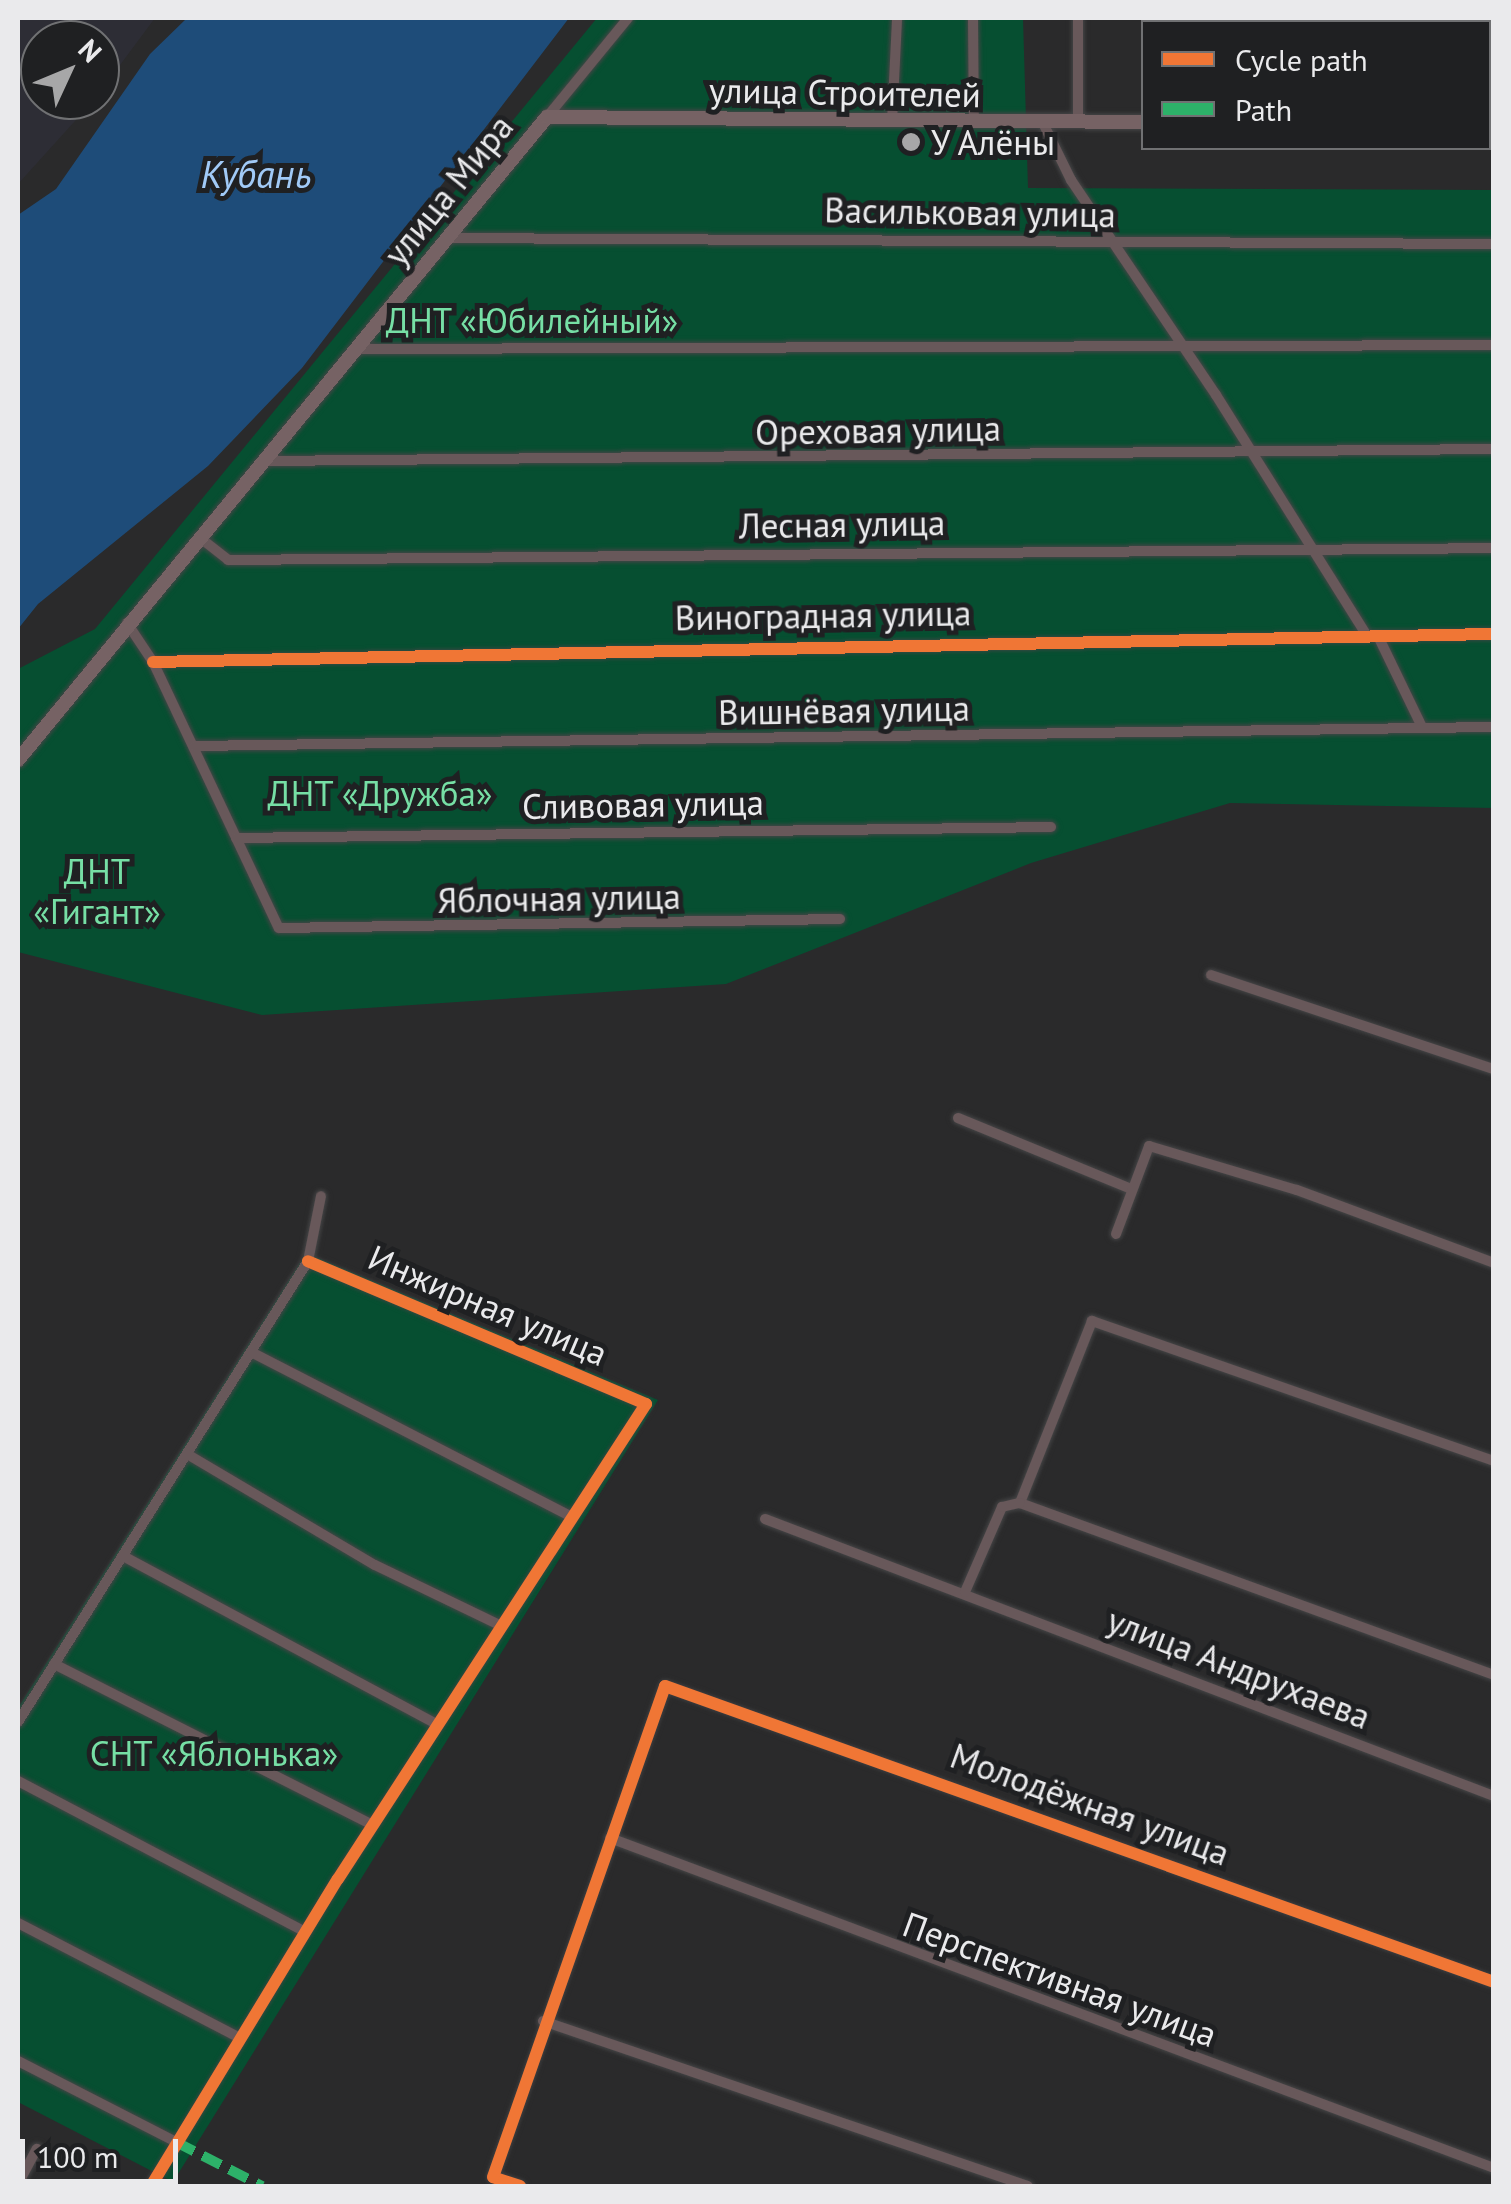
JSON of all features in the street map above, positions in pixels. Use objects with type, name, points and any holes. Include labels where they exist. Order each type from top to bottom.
[{"type":"street","name":"улица Мира","points":[[18,760],[126,622],[360,349],[446,238],[628,18]]},
{"type":"street","points":[[892,122],[897,18]]},
{"type":"street","points":[[973,18],[974,123]]},
{"type":"street","points":[[1078,18],[1078,123]]},
{"type":"street","name":"улица Строителей","points":[[547,116],[1141,122]]},
{"type":"street","points":[[1043,122],[1071,180],[1252,452],[1308,546],[1372,636],[1422,726]]},
{"type":"street","name":"Васильковая улица","points":[[446,238],[1494,244]]},
{"type":"street","points":[[360,349],[1494,345]]},
{"type":"street","name":"Ореховая улица","points":[[264,461],[1494,450]]},
{"type":"street","name":"Лесная улица","points":[[198,537],[228,560],[1308,546],[1494,548]]},
{"type":"street","points":[[126,622],[154,662],[236,838]]},
{"type":"street","name":"Виноградная улица","points":[[154,662],[1494,634]]},
{"type":"street","name":"Вишнёвая улица","points":[[195,746],[1494,727]]},
{"type":"street","name":"Сливовая улица","points":[[236,838],[1051,827]]},
{"type":"street","name":"Яблочная улица","points":[[236,838],[279,928],[840,919]]},
{"type":"street","points":[[1211,975],[1494,1069]]},
{"type":"street","points":[[958,1118],[1131,1188]]},
{"type":"street","points":[[1116,1234],[1149,1146],[1297,1190],[1494,1262]]},
{"type":"street","points":[[18,1722],[308,1260],[321,1196]]},
{"type":"street","name":"Инжирная улица","points":[[308,1260],[646,1404],[572,1517]]},
{"type":"street","points":[[1020,1503],[1092,1321],[1494,1460]]},
{"type":"street","points":[[151,2186],[306,1932],[572,1517],[251,1352]]},
{"type":"street","points":[[187,1454],[375,1565],[502,1626]]},
{"type":"street","points":[[965,1592],[1002,1507],[1020,1503],[1494,1676]]},
{"type":"street","name":"улица Андрухаева","points":[[765,1520],[965,1592],[1494,1796]]},
{"type":"street","points":[[123,1556],[438,1725]]},
{"type":"street","points":[[54,1664],[373,1826]]},
{"type":"street","name":"Молодёжная улица","points":[[610,1838],[664,1686],[1494,1982]]},
{"type":"street","points":[[18,1781],[306,1932]]},
{"type":"street","points":[[520,2186],[493,2177],[610,1838]]},
{"type":"street","name":"Перспективная улица","points":[[610,1838],[1494,2168]]},
{"type":"street","points":[[18,1923],[240,2038]]},
{"type":"street","points":[[544,2021],[1028,2186]]},
{"type":"street","points":[[18,2061],[176,2142]]},
{"type":"street","points":[[18,2184],[37,2149]]},
{"type":"shaded area","points":[[18,18],[155,18],[120,65],[120,20],[20,20],[20,120],[76,120],[18,184]]},
{"type":"green space","points":[[597,18],[1023,18],[1028,188],[1493,190],[1493,808],[1230,803],[1031,863],[726,984],[262,1015],[18,952],[18,669],[95,629]]},
{"type":"green space","name":"СНТ «Яблонька»","points":[[306,1253],[658,1400],[173,2182],[18,2102],[18,1708]]},
{"type":"water","name":"Кубань","points":[[187,18],[569,18],[302,368],[208,466],[38,604],[18,629],[18,215],[56,189],[104,120],[120,120],[120,97],[150,54]]},
{"type":"marked path","points":[[176,2142],[262,2186]]},
{"type":"cycle path","points":[[153,662],[1494,634]]},
{"type":"cycle path","points":[[151,2186],[338,1879],[646,1404],[308,1261]]},
{"type":"cycle path","points":[[520,2186],[493,2177],[665,1686],[1494,1982]]},
{"type":"place","name":"У Алёны","points":[[911,142]]},
{"type":"park label","name":"ДНТ «Юбилейный»","points":[[532,320]]},
{"type":"park label","name":"ДНТ «Дружба»","points":[[380,793]]},
{"type":"park label","name":"ДНТ «Гигант»","points":[[97,891]]}]
